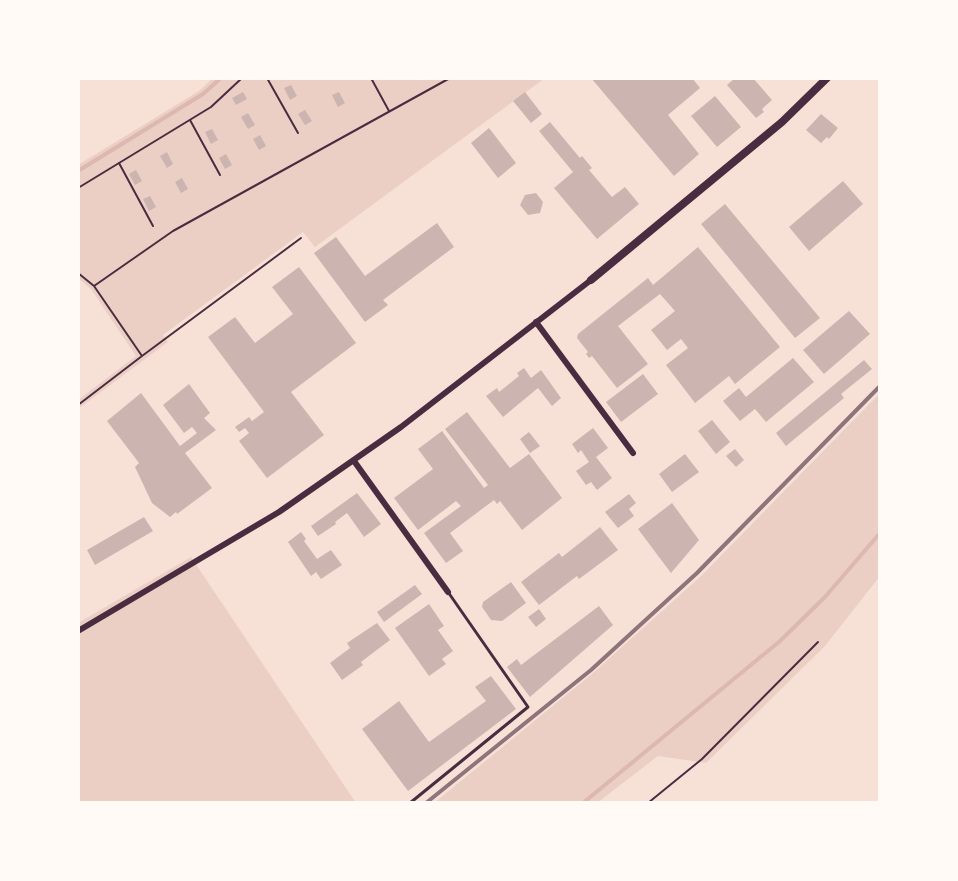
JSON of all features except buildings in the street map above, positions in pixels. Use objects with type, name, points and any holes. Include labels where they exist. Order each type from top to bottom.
[{"type":"street","points":[[78,631],[254,528],[401,427],[591,280],[782,122],[827,78]]},
{"type":"street","points":[[536,322],[633,453]]},
{"type":"street","points":[[354,460],[448,592]]},
{"type":"lane","points":[[410,803],[528,707],[448,592]]},
{"type":"path","points":[[78,188],[211,106],[242,78]]},
{"type":"path","points":[[267,78],[298,133]]},
{"type":"path","points":[[370,78],[389,111]]},
{"type":"path","points":[[94,286],[173,231],[450,78]]},
{"type":"path","points":[[189,120],[220,176]]},
{"type":"path","points":[[119,163],[153,226]]},
{"type":"path","points":[[78,405],[301,238]]},
{"type":"path","points":[[78,273],[94,286],[142,356]]},
{"type":"path","points":[[648,803],[702,759],[818,642]]},
{"type":"shaded area","points":[[213,78],[545,78],[315,247],[303,232],[163,335],[168,342],[78,409],[78,400],[136,356],[91,289],[78,278],[78,165],[199,91]]},
{"type":"shaded area","points":[[880,393],[880,576],[825,646],[706,763],[658,756],[597,803],[434,803],[593,673],[701,576]]},
{"type":"shaded area","points":[[191,557],[356,803],[78,803],[78,623]]},
{"type":"waterway","points":[[78,171],[203,94],[221,78]]},
{"type":"waterway","points":[[583,803],[780,641],[825,597],[880,533]]},
{"type":"railway","points":[[426,803],[591,670],[697,573],[880,386]]}]
